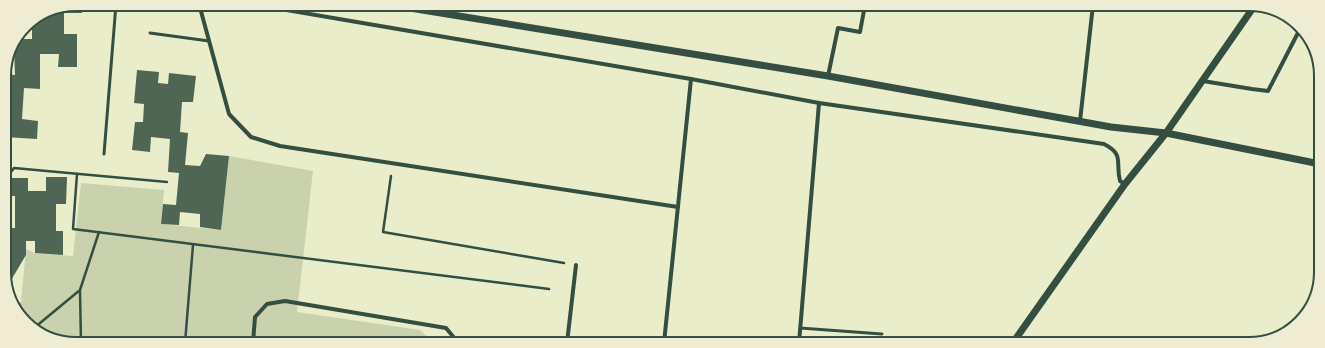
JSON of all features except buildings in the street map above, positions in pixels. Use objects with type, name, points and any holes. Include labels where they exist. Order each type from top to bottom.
[{"type":"street","points":[[201,11],[229,114],[251,137],[280,146],[678,207]]},
{"type":"street","points":[[292,11],[691,79],[819,103],[1104,144],[1114,149],[1117,154],[1120,181],[1125,184]]},
{"type":"street","points":[[428,11],[828,76],[1080,121],[1166,133],[1314,163]]},
{"type":"street","points":[[828,76],[838,28],[860,32],[864,11]]},
{"type":"street","points":[[1080,121],[1092,11]]},
{"type":"street","points":[[1017,337],[1125,184],[1166,133],[1251,11]]},
{"type":"street","points":[[1202,81],[1252,90],[1268,91],[1298,33]]},
{"type":"street","points":[[665,337],[691,79]]},
{"type":"street","points":[[799,337],[819,103]]},
{"type":"street","points":[[568,337],[576,265]]},
{"type":"street","points":[[253,337],[255,317],[267,304],[285,301],[446,328],[454,337]]},
{"type":"lane","points":[[104,154],[115,11]]},
{"type":"lane","points":[[150,33],[209,41]]},
{"type":"lane","points":[[800,328],[882,334]]},
{"type":"path","points":[[393,163],[383,232],[576,265]]},
{"type":"path","points":[[11,172],[14,168],[167,182]]},
{"type":"path","points":[[77,174],[73,229],[549,288]]},
{"type":"path","points":[[81,337],[80,290],[100,232]]},
{"type":"path","points":[[185,337],[193,245]]},
{"type":"path","points":[[38,325],[80,290]]},
{"type":"green space","points":[[229,156],[313,171],[297,312],[420,330],[428,337],[63,336],[51,332],[37,324],[30,318],[21,306],[26,249],[35,253],[73,256],[81,183],[164,190],[161,224],[221,230]]}]
